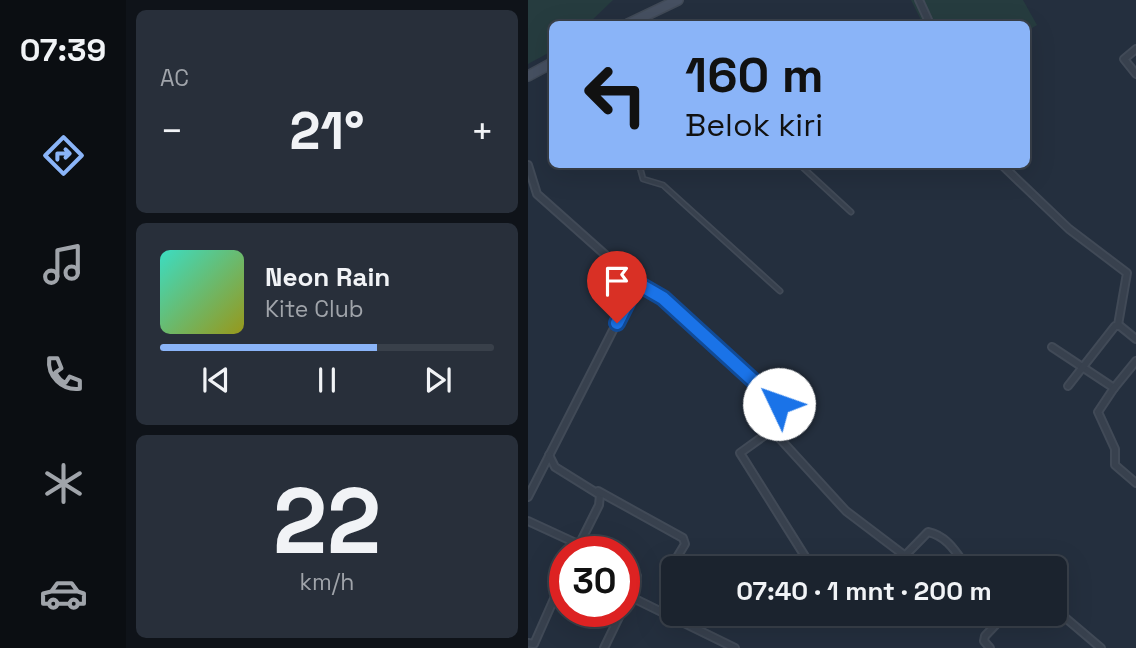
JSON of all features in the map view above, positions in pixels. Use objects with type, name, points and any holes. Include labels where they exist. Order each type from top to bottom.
[{"type":"main road","points":[[634,21],[678,0]]},
{"type":"main road","points":[[528,76],[549,65]]},
{"type":"street","points":[[919,0],[929,21]]},
{"type":"street","points":[[1135,48],[1124,59],[1135,74]]},
{"type":"street","points":[[528,165],[537,194],[637,283],[663,298],[779,404],[782,411],[772,430],[740,453],[805,556]]},
{"type":"street","points":[[1005,168],[1069,229],[1126,274],[1118,325],[1068,386]]},
{"type":"street","points":[[528,497],[637,283]]},
{"type":"street","points":[[1118,325],[1135,339]]},
{"type":"street","points":[[1052,347],[1114,388]]},
{"type":"street","points":[[1135,361],[1098,412],[1115,449],[1115,465],[1135,482]]},
{"type":"street","points":[[772,430],[846,511],[904,555],[928,532],[939,534],[958,556]]},
{"type":"street","points":[[549,453],[555,467],[683,538],[685,544],[678,556]]},
{"type":"street","points":[[583,536],[599,505],[598,491]]},
{"type":"street","points":[[528,522],[554,536]]},
{"type":"street","points":[[640,601],[735,648]]},
{"type":"street","points":[[543,648],[531,643],[549,606]]},
{"type":"street","points":[[1067,618],[1101,648]]},
{"type":"street","points":[[990,648],[984,641],[994,626]]},
{"type":"street","points":[[604,648],[614,627]]},
{"type":"lane","points":[[640,168],[642,179],[663,185],[780,292]]},
{"type":"lane","points":[[803,168],[851,212]]},
{"type":"green space","points":[[528,0],[613,0],[591,21],[549,21],[549,53],[528,64]]},
{"type":"green space","points":[[911,0],[1023,0],[1037,25],[1030,29],[1030,21],[922,21]]},
{"type":"route","points":[[617,323],[637,283],[663,298],[779,404]]}]
